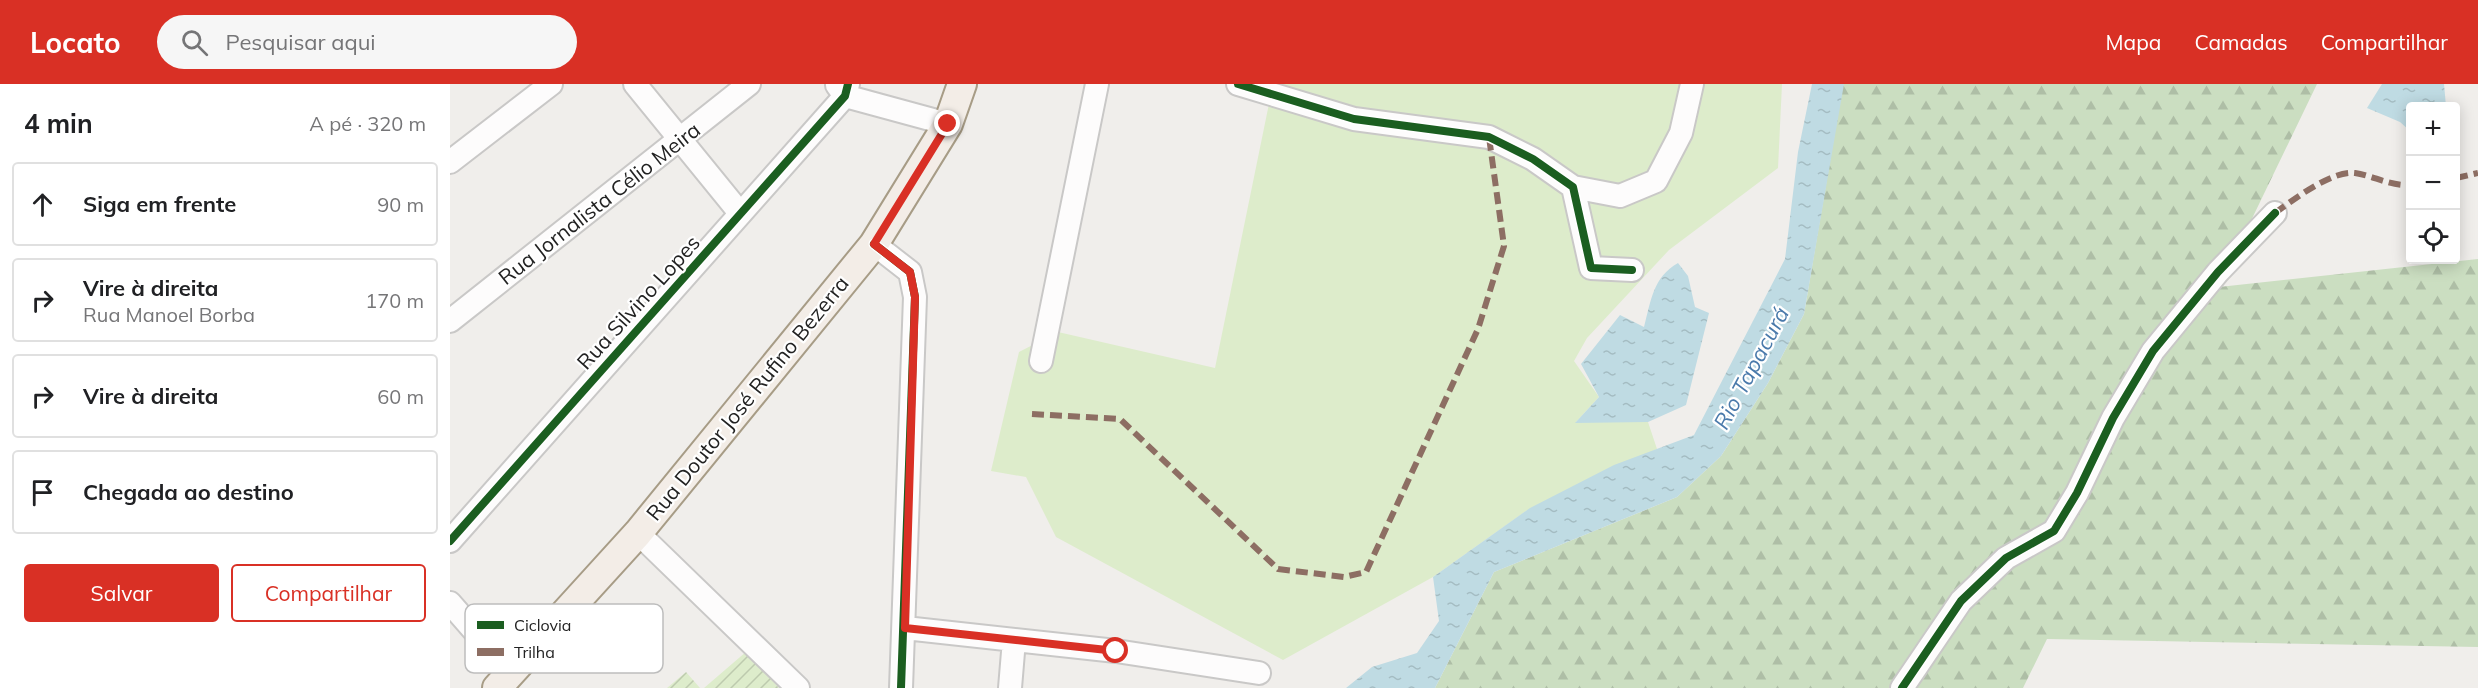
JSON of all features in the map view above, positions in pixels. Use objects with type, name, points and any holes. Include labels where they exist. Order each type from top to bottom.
[{"type":"main road","name":"Rua Doutor José Rufino Bezerra","points":[[573,604],[638,532],[874,244],[948,124],[962,84]]},
{"type":"street","points":[[450,162],[551,84]]},
{"type":"street","points":[[635,84],[740,213]]},
{"type":"street","name":"Rua Jornalista Célio Meira","points":[[450,321],[749,84]]},
{"type":"street","points":[[1041,361],[1097,84]]},
{"type":"street","points":[[1238,84],[1354,119],[1488,136],[1533,159],[1573,187],[1620,196],[1656,181],[1681,133],[1692,84]]},
{"type":"street","points":[[843,88],[948,124]]},
{"type":"street","name":"Rua Silvino Lopes","points":[[450,541],[740,213],[843,88]]},
{"type":"street","points":[[1573,187],[1591,268],[1632,270]]},
{"type":"street","points":[[1902,688],[1961,601],[2006,558],[2054,531],[2077,493],[2113,418],[2153,351],[2218,272],[2275,213]]},
{"type":"street","points":[[874,244],[910,272],[915,297],[905,628],[901,688]]},
{"type":"street","points":[[638,532],[798,688]]},
{"type":"street","points":[[450,603],[465,625]]},
{"type":"street","points":[[905,628],[1116,651],[1259,673]]},
{"type":"street","points":[[1010,688],[1014,640]]},
{"type":"green space","points":[[1273,84],[1782,84],[1778,168],[1669,250],[1587,338],[1574,361],[1599,397],[1576,422],[1648,422],[1657,449],[1526,511],[1433,577],[1283,660],[1056,537],[1026,477],[991,471],[1019,352],[1058,332],[1215,368]]},
{"type":"green space","points":[[1843,84],[2317,84],[2219,287],[2432,264],[2460,264],[2460,261],[2478,259],[2478,647],[2047,639],[2023,688],[1435,688],[1494,572],[1677,497],[1721,456],[1768,383],[1804,314]]},
{"type":"green space","points":[[747,651],[779,688],[704,688]]},
{"type":"green space","points":[[686,672],[700,688],[667,688]]},
{"type":"water","name":"Rio Tapacurá","points":[[1812,84],[1844,84],[1804,314],[1768,383],[1721,456],[1677,497],[1494,572],[1435,688],[1346,688],[1372,667],[1417,653],[1439,621],[1433,577],[1530,508],[1614,465],[1694,435],[1785,259],[1798,152]]},
{"type":"water","points":[[2382,84],[2444,84],[2446,102],[2406,102],[2406,127],[2400,122],[2367,108]]},
{"type":"water","points":[[1678,263],[1688,276],[1695,307],[1709,313],[1686,405],[1648,422],[1575,423],[1599,397],[1581,364],[1620,315],[1644,327],[1654,290],[1663,275]]},
{"type":"marked path","points":[[1032,414],[1120,419],[1278,569],[1344,577],[1366,572],[1478,329],[1504,246],[1489,137]]},
{"type":"marked path","points":[[2275,213],[2313,187],[2346,173],[2362,174],[2406,185]]},
{"type":"marked path","points":[[2460,177],[2478,173]]},
{"type":"cycle path","points":[[450,541],[845,96],[848,84]]},
{"type":"cycle path","points":[[1238,84],[1354,119],[1489,137],[1533,159],[1573,187],[1591,268],[1632,270]]},
{"type":"cycle path","points":[[1902,688],[1961,601],[2006,558],[2054,531],[2077,493],[2113,418],[2153,351],[2218,272],[2275,213]]},
{"type":"cycle path","points":[[874,244],[910,272],[915,297],[901,688]]},
{"type":"route","points":[[948,124],[874,244],[910,272],[915,297],[905,628],[1116,651]]}]
